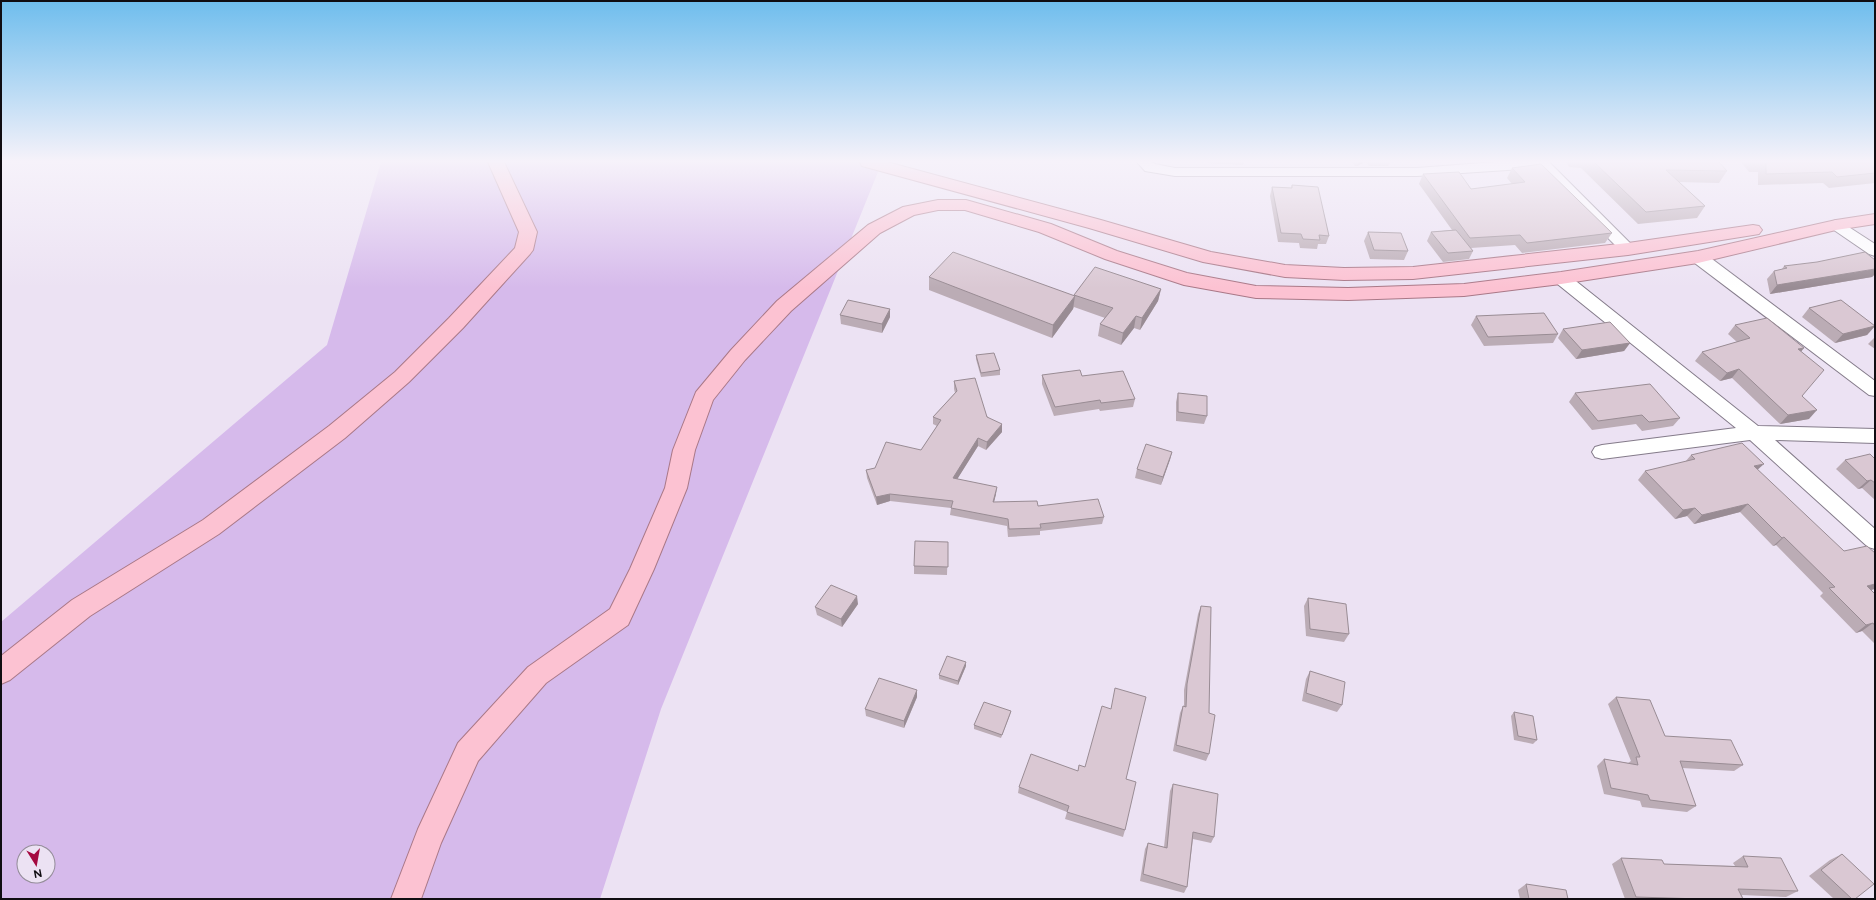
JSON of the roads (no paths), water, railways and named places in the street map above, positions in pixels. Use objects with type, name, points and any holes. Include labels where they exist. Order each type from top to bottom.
[{"type":"highway","points":[[1,672],[81,608],[211,527],[337,432],[402,377],[456,324],[524,250],[528,232],[517,204]]},
{"type":"highway","points":[[1022,204],[1209,258],[1285,271],[1344,274],[1413,273],[1628,249],[1776,227],[1805,224],[1836,225]]},
{"type":"highway","points":[[406,899],[428,839],[468,752],[536,675],[619,617],[642,570],[676,488],[684,450],[703,397],[738,355],[784,306],[874,229],[909,211],[938,205],[966,205],[1045,228],[1111,255],[1184,279],[1256,292],[1348,294],[1464,290],[1561,278],[1698,257],[1836,225],[1875,219]]},
{"type":"street","points":[[1584,204],[1628,249]]},
{"type":"street","points":[[1836,225],[1875,251]]},
{"type":"street","points":[[1698,257],[1875,390]]},
{"type":"street","points":[[1561,278],[1754,433],[1875,541]]},
{"type":"street","points":[[1602,452],[1754,433],[1875,436]]}]
